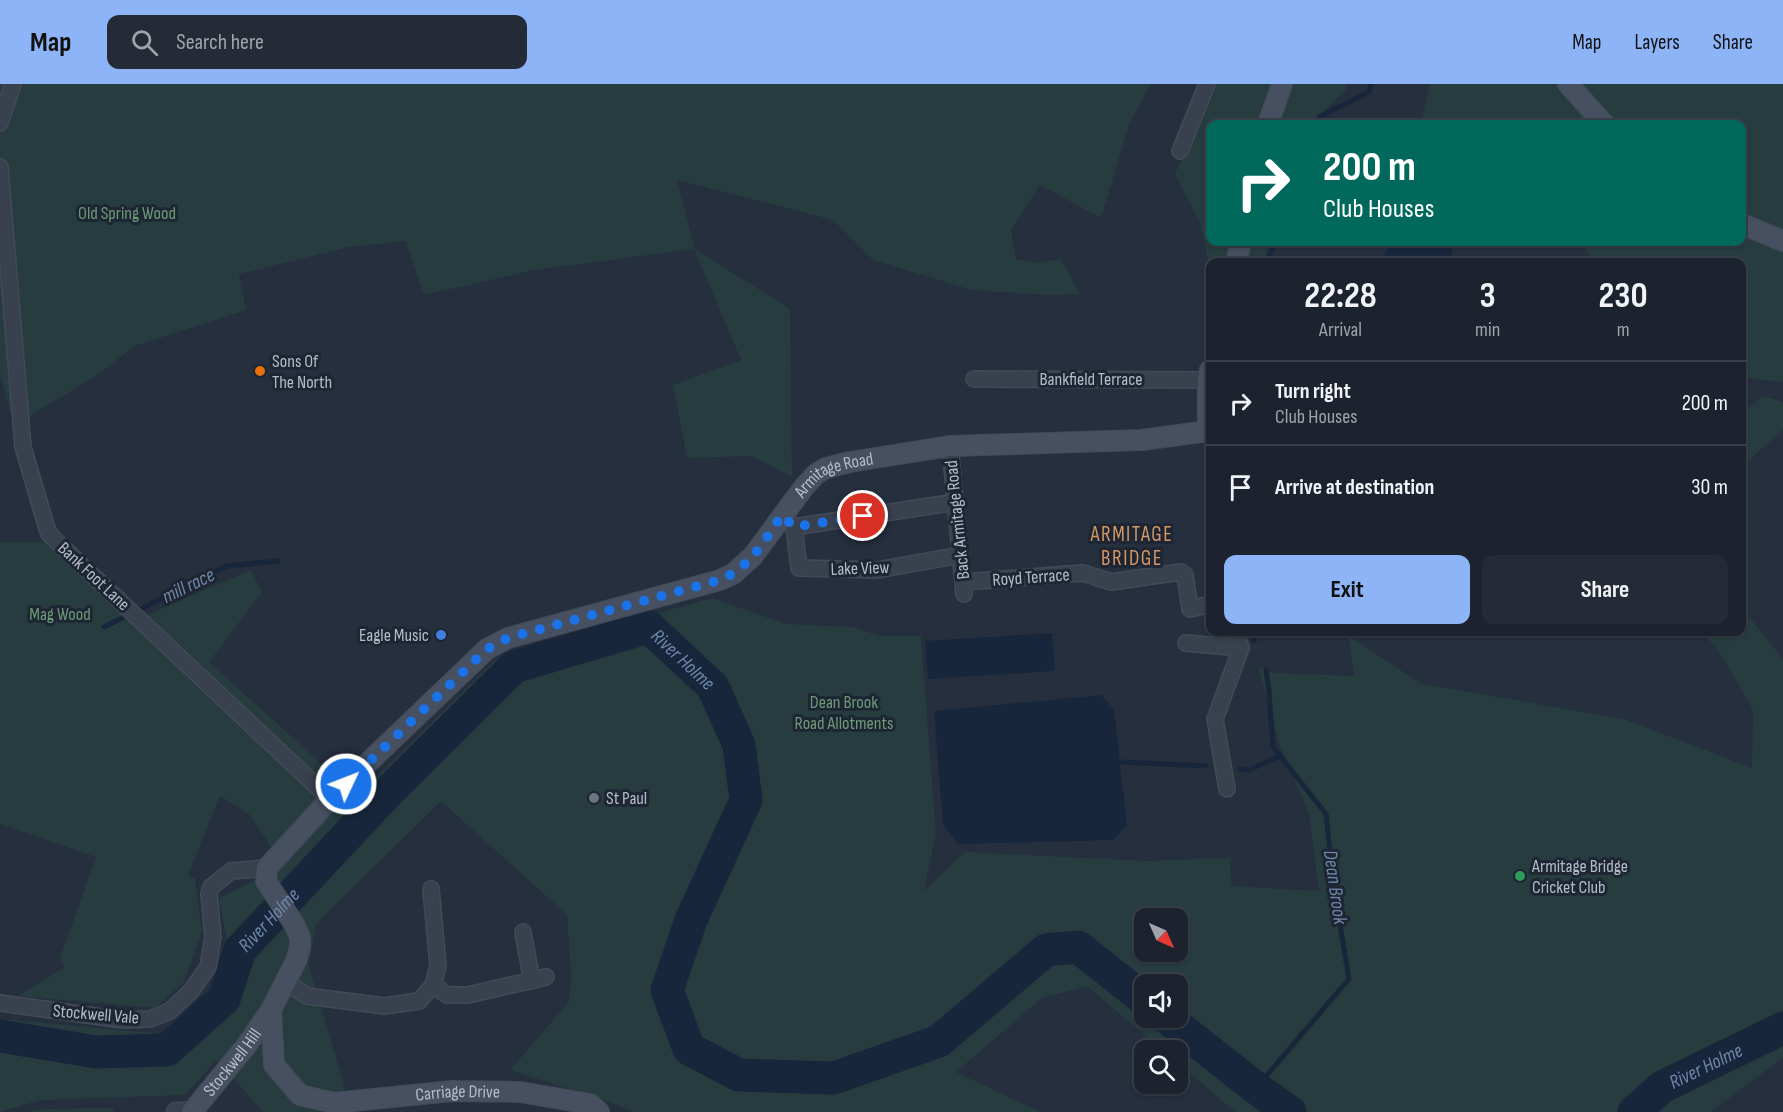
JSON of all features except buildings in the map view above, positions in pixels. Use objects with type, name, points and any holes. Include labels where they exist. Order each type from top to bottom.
[{"type":"main road","points":[[1269,120],[1282,84]]},
{"type":"main road","points":[[1568,84],[1600,120]]},
{"type":"main road","points":[[1746,226],[1783,241]]},
{"type":"main road","name":"Armitage Road","points":[[267,868],[330,799],[487,649],[508,638],[720,580],[733,574],[788,521],[816,474],[826,468],[950,446],[1206,437]]},
{"type":"main road","points":[[267,868],[266,881],[300,937],[296,961],[271,1010]]},
{"type":"main road","name":"Stockwell Hill","points":[[186,1111],[246,1047],[271,1010]]},
{"type":"main road","name":"Carriage Drive","points":[[271,1010],[274,1065],[300,1095],[334,1103],[452,1091],[520,1092],[590,1104],[598,1112]]},
{"type":"street","points":[[0,123],[13,84]]},
{"type":"street","points":[[1180,151],[1207,84]]},
{"type":"street","name":"Bank Foot Lane","points":[[0,167],[23,447],[48,532],[330,799]]},
{"type":"street","name":"Bankfield Terrace","points":[[974,379],[1206,375]]},
{"type":"street","name":"Back Armitage Road","points":[[950,446],[964,588]]},
{"type":"street","points":[[788,521],[956,502]]},
{"type":"street","name":"Lake View","points":[[788,521],[800,568],[877,570],[961,555]]},
{"type":"street","name":"Royd Terrace","points":[[964,588],[1083,573],[1111,582],[1181,572],[1185,575],[1190,609],[1206,605]]},
{"type":"street","points":[[1227,789],[1215,719],[1241,648],[1237,636]]},
{"type":"street","points":[[1186,642],[1241,648]]},
{"type":"street","name":"Stockwell Vale","points":[[0,1004],[123,1020],[150,1019],[170,1011],[191,991],[208,967],[213,937],[209,894],[212,887],[231,871],[267,868]]},
{"type":"street","points":[[285,981],[306,996],[384,1006],[419,1001],[433,985],[438,966],[431,889]]},
{"type":"street","points":[[433,985],[447,995],[468,995],[539,979],[523,932]]},
{"type":"green space","name":"Old Spring Wood","points":[[0,84],[1151,84],[1130,122],[1101,218],[1040,185],[1011,230],[1016,259],[1037,263],[1061,259],[1080,294],[1050,295],[972,290],[873,260],[833,220],[677,180],[695,249],[790,309],[792,477],[752,456],[687,458],[673,385],[741,360],[694,249],[534,270],[424,295],[406,241],[348,247],[239,274],[246,310],[135,346],[96,376],[14,425],[0,375]]},
{"type":"green space","points":[[1213,84],[1347,84],[1346,90],[1314,120],[1206,120],[1206,246],[1268,246],[1264,258],[1208,258],[1200,223],[1175,174],[1213,89]]},
{"type":"green space","points":[[1430,84],[1783,84],[1783,382],[1746,377],[1746,258],[1591,258],[1583,246],[1746,246],[1746,120],[1422,120]]},
{"type":"green space","points":[[1763,396],[1783,402],[1783,430],[1746,462],[1746,410]]},
{"type":"green space","points":[[55,531],[147,615],[251,570],[262,592],[209,662],[332,773],[366,787],[496,659],[712,598],[786,624],[852,627],[880,636],[921,636],[936,834],[924,891],[964,852],[1145,861],[1230,858],[1231,886],[1319,891],[1309,814],[1279,743],[1258,666],[1273,673],[1354,676],[1349,636],[1422,684],[1624,719],[1752,768],[1753,710],[1716,646],[1703,636],[1746,636],[1746,613],[1783,659],[1783,1058],[1710,1112],[1235,1112],[1188,1072],[1188,1040],[1150,1040],[1136,1028],[1188,1028],[1188,974],[1134,974],[1134,1026],[1087,986],[1042,998],[956,1072],[1040,1112],[634,1112],[510,1070],[569,1002],[571,975],[567,915],[441,801],[316,924],[309,966],[345,1088],[330,1112],[263,1112],[217,1060],[185,1095],[40,1100],[0,1112],[0,1019],[164,1034],[205,999],[228,946],[219,898],[284,866],[249,814],[220,796],[188,875],[195,879],[202,932],[184,982],[155,1008],[18,996],[64,968],[60,958],[96,857],[0,824],[0,542],[40,542]]},
{"type":"green space","points":[[113,1108],[114,1112],[25,1112],[44,1109]]},
{"type":"water","points":[[1388,246],[1453,246],[1451,258],[1383,258]]},
{"type":"water","points":[[1052,633],[1055,671],[928,679],[925,641]]},
{"type":"water","points":[[1101,695],[1114,709],[1127,826],[1113,840],[958,844],[943,825],[934,711]]},
{"type":"waterway","name":"Dean Brook","points":[[1318,120],[1319,117],[1369,92],[1371,84]]},
{"type":"waterway","name":"Dean Brook","points":[[1269,258],[1273,246]]},
{"type":"waterway","name":"mill race","points":[[104,627],[227,566],[278,561]]},
{"type":"waterway","name":"River Holme","points":[[0,1036],[96,1052],[167,1050],[224,999],[240,950],[391,789],[514,667],[649,627],[713,687],[739,745],[746,800],[691,920],[667,990],[689,1049],[739,1075],[834,1078],[939,1041],[1046,950],[1078,947],[1134,991]]},
{"type":"waterway","name":"Dean Brook","points":[[1253,636],[1254,641]]},
{"type":"waterway","name":"Dean Brook","points":[[1256,1088],[1349,979],[1334,888],[1326,814],[1273,747],[1266,670]]},
{"type":"waterway","points":[[1240,769],[1249,770],[1280,756]]},
{"type":"waterway","points":[[1120,762],[1206,766]]},
{"type":"waterway","name":"River Holme","points":[[1180,1028],[1290,1112]]},
{"type":"waterway","name":"River Holme","points":[[1634,1112],[1662,1087],[1783,1028]]},
{"type":"place","name":"Sons Of The North","points":[[260,371]]},
{"type":"place","name":"Eagle Music","points":[[441,635]]},
{"type":"place","name":"St Paul","points":[[594,798]]},
{"type":"place","name":"Armitage Bridge Cricket Club","points":[[1520,876]]},
{"type":"district","name":"ARMITAGE BRIDGE","points":[[1132,546]]},
{"type":"route","points":[[346,784],[487,649],[508,638],[720,580],[743,567],[782,515],[794,527],[863,516]]},
{"type":"park label","name":"Mag Wood","points":[[60,614]]},
{"type":"park label","name":"Dean Brook Road Allotments","points":[[844,712]]}]
